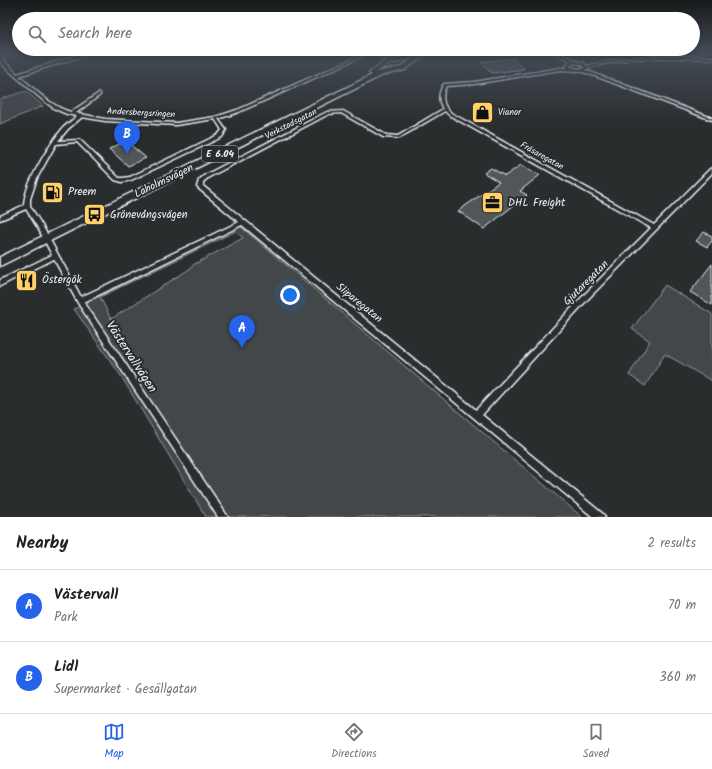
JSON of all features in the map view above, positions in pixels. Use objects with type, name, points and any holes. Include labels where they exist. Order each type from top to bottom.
[{"type":"highway","name":"Laholmsvägen","points":[[0,262],[44,236],[363,77]]},
{"type":"highway","name":"Laholmsvägen","points":[[0,253],[44,236],[372,77]]},
{"type":"street","name":"Andersbergsringen","points":[[19,77],[56,108],[72,114],[103,120],[164,124],[216,118],[246,108],[314,77]]},
{"type":"street","points":[[444,110],[442,102],[445,85],[507,77]]},
{"type":"street","points":[[602,77],[712,119]]},
{"type":"street","points":[[72,114],[98,94]]},
{"type":"street","name":"Verkstadsgatan","points":[[243,222],[200,187],[201,181],[332,112],[342,112],[391,138],[399,137],[444,110]]},
{"type":"street","name":"Fräsaregatan","points":[[444,110],[656,228]]},
{"type":"street","points":[[0,218],[26,206],[29,191],[55,143],[65,129],[80,116]]},
{"type":"street","points":[[55,143],[78,141],[117,178],[122,180],[131,178],[220,136],[224,130],[216,118]]},
{"type":"street","name":"Gjutaregatan","points":[[477,414],[585,298],[712,170]]},
{"type":"street","name":"Västervallvägen","points":[[26,206],[80,301],[224,517]]},
{"type":"street","points":[[80,301],[243,222]]},
{"type":"street","name":"Sliparegatan","points":[[243,222],[600,517]]},
{"type":"street","points":[[0,283],[55,256]]},
{"type":"shaded area","points":[[26,91],[43,106],[0,124],[0,99]]},
{"type":"shaded area","points":[[240,226],[582,517],[206,517],[121,376],[74,309]],"holes":[[[236,231],[243,238],[193,265],[191,268],[111,319],[100,297]]]},
{"type":"shaded area","points":[[665,285],[712,314],[712,381],[665,354],[645,386],[629,375],[650,341],[632,329]]},
{"type":"building","points":[[126,141],[146,158],[128,166],[109,149]]},
{"type":"building","name":"DHL Freight","points":[[521,165],[540,175],[520,191],[527,195],[484,229],[458,211],[499,182],[484,173],[491,168],[505,176]]},
{"type":"building","points":[[704,232],[712,236],[712,241],[707,247],[696,241]]},
{"type":"building","points":[[712,264],[712,305],[690,292]]},
{"type":"place","name":"Vianor","points":[[483,112]]},
{"type":"place","name":"Lidl","points":[[127,154]]},
{"type":"place","name":"Preem","points":[[53,192]]},
{"type":"place","name":"DHL Freight","points":[[493,203]]},
{"type":"place","name":"Grönevångsvägen","points":[[95,215]]},
{"type":"place","name":"Östergök","points":[[27,280]]},
{"type":"place","name":"Västervall","points":[[242,348]]}]
